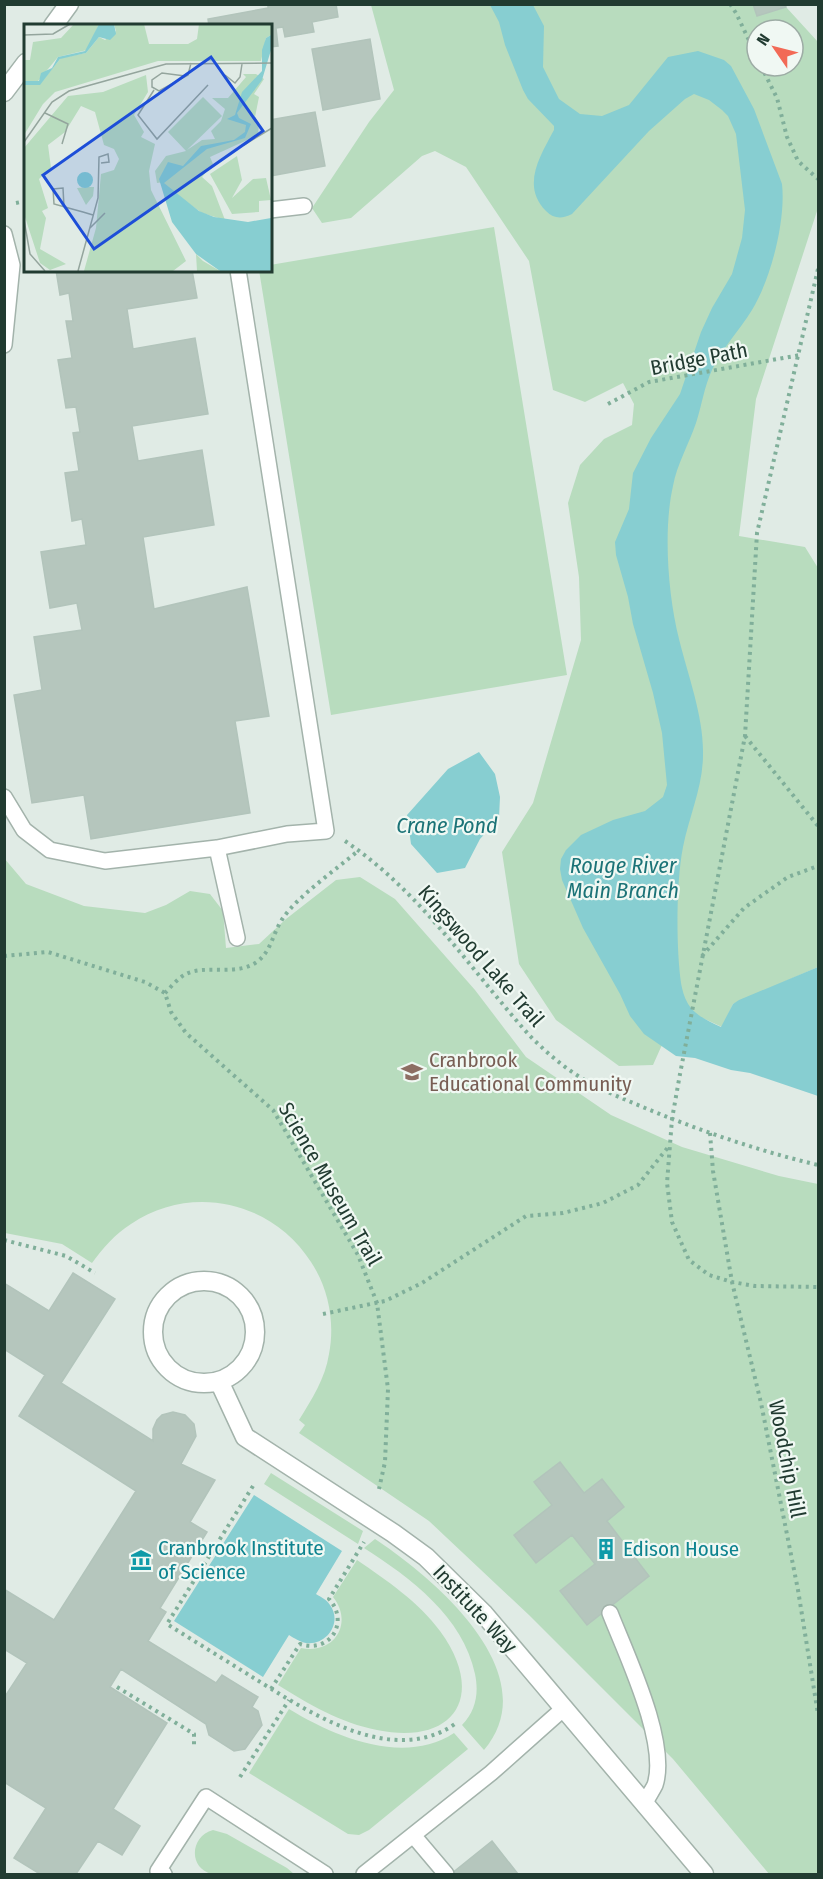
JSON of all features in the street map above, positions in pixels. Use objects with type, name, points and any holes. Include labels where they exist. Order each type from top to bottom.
[{"type":"street","points":[[54,24],[69,4]]},
{"type":"street","points":[[4,92],[24,66]]},
{"type":"street","points":[[214,1281],[227,1286],[238,1293],[253,1316],[254,1342],[249,1355],[232,1375],[219,1381],[206,1383],[180,1378],[160,1360],[154,1348],[152,1334],[158,1308],[165,1297],[188,1282],[214,1281]]},
{"type":"street","name":"Institute Way","points":[[219,1381],[245,1437],[426,1557],[484,1614],[704,1875]]},
{"type":"lane","points":[[272,210],[304,206]]},
{"type":"lane","points":[[4,234],[12,265],[7,295],[4,345]]},
{"type":"lane","points":[[4,797],[24,830],[50,850],[105,861],[217,848],[287,834],[326,831],[238,272]]},
{"type":"lane","points":[[217,848],[237,938]]},
{"type":"lane","points":[[610,1613],[651,1722],[657,1755],[655,1783],[644,1805]]},
{"type":"lane","points":[[364,1875],[491,1773],[563,1709]]},
{"type":"lane","points":[[164,1875],[158,1871],[206,1797],[325,1875]]},
{"type":"lane","points":[[413,1835],[446,1875]]},
{"type":"path","points":[[729,4],[745,32]]},
{"type":"path","points":[[767,78],[777,98],[787,136],[798,161],[819,179]]},
{"type":"path","points":[[16,203],[24,201]]},
{"type":"path","points":[[819,269],[757,534],[745,736],[701,957],[672,1119],[667,1183],[672,1222],[689,1260],[709,1275],[755,1286],[819,1287]]},
{"type":"path","name":"Bridge Path","points":[[608,404],[649,382],[800,355]]},
{"type":"path","points":[[745,736],[819,826]]},
{"type":"path","name":"Kingswood Lake Trail","points":[[326,831],[359,850],[405,890],[430,916],[517,1022],[545,1052],[569,1070],[599,1089],[672,1119],[710,1133],[819,1165]]},
{"type":"path","points":[[4,956],[48,952],[144,982],[165,993],[185,975],[198,971],[230,971],[257,962],[270,946],[283,918],[310,891],[359,850]]},
{"type":"path","points":[[701,957],[744,908],[788,877],[819,866]]},
{"type":"path","name":"Science Museum Trail","points":[[165,993],[171,1012],[186,1033],[273,1110],[358,1255],[377,1303],[388,1389],[385,1462],[379,1489]]},
{"type":"path","name":"Woodchip Hill","points":[[710,1133],[713,1171],[732,1282],[764,1415],[819,1714]]},
{"type":"path","points":[[323,1314],[385,1301],[422,1283],[526,1216],[562,1213],[603,1203],[638,1185],[670,1146]]},
{"type":"path","points":[[4,1240],[66,1256],[95,1273]]},
{"type":"path","points":[[254,1486],[167,1624],[289,1700],[337,1725],[385,1738],[420,1739],[435,1735],[455,1724]]},
{"type":"path","points":[[271,1689],[300,1644],[319,1645],[335,1633],[338,1614],[329,1599],[367,1536]]},
{"type":"path","points":[[117,1687],[194,1734],[194,1746]]},
{"type":"path","points":[[240,1777],[289,1700]]},
{"type":"green space","points":[[753,4],[757,16],[786,7],[796,18],[745,18],[745,78],[805,78],[805,28],[818,42],[817,211],[756,399],[739,536],[805,547],[818,568],[818,967],[733,1004],[722,1027],[696,1015],[687,1004],[653,1065],[619,1066],[556,1020],[519,964],[502,852],[533,803],[581,640],[579,577],[568,503],[580,465],[604,439],[632,425],[634,404],[623,383],[585,402],[553,390],[529,261],[466,167],[435,151],[422,156],[351,218],[322,223],[312,208],[369,122],[394,90],[371,5]]},
{"type":"green space","points":[[494,227],[567,675],[331,715],[259,272],[272,272],[272,265]]},
{"type":"green space","points":[[4,858],[26,884],[84,906],[145,913],[166,905],[190,891],[210,894],[223,911],[226,948],[259,944],[286,919],[336,880],[360,877],[395,899],[475,990],[526,1057],[611,1115],[682,1147],[779,1176],[818,1184],[818,1874],[769,1874],[673,1759],[529,1615],[429,1521],[299,1433],[305,1425],[299,1420],[317,1388],[327,1363],[331,1342],[331,1318],[322,1283],[311,1262],[295,1241],[275,1225],[253,1212],[229,1205],[204,1202],[179,1204],[154,1211],[125,1228],[92,1263],[62,1244],[5,1233]]},
{"type":"green space","points":[[271,1473],[363,1531],[358,1544],[264,1484]]},
{"type":"green space","points":[[375,1539],[426,1578],[452,1603],[476,1631],[493,1660],[502,1690],[500,1721],[484,1750],[462,1725],[473,1708],[477,1688],[469,1653],[459,1634],[433,1601],[399,1572],[364,1548]]},
{"type":"green space","points":[[357,1560],[402,1592],[422,1610],[440,1631],[454,1654],[461,1676],[461,1695],[455,1710],[444,1723],[426,1730],[404,1733],[377,1730],[338,1718],[278,1685],[301,1648],[323,1647],[337,1635],[342,1617],[333,1597]]},
{"type":"green space","points":[[289,1709],[327,1729],[370,1744],[414,1747],[434,1743],[454,1733],[468,1749],[369,1830],[359,1835],[348,1834],[249,1773]]},
{"type":"green space","points":[[213,1830],[227,1834],[294,1874],[218,1875],[204,1871],[196,1859],[196,1845],[205,1833]]},
{"type":"water","name":"Rouge River Main Branch","points":[[490,5],[533,5],[544,26],[543,67],[559,99],[580,114],[602,116],[629,105],[668,57],[698,51],[724,60],[731,66],[754,109],[782,184],[782,215],[771,266],[752,310],[712,370],[696,423],[677,470],[670,503],[668,562],[672,603],[703,741],[701,778],[681,861],[678,896],[678,952],[681,983],[686,1000],[700,1016],[721,1027],[733,1004],[739,1000],[818,967],[818,1096],[750,1073],[731,1070],[695,1058],[676,1056],[644,1034],[630,1016],[583,928],[562,880],[560,869],[561,859],[566,850],[581,835],[613,820],[645,811],[663,797],[667,785],[662,733],[616,555],[615,542],[629,509],[633,473],[651,438],[680,394],[701,332],[732,274],[742,238],[745,210],[736,134],[728,116],[722,110],[709,100],[694,94],[685,99],[649,131],[572,214],[565,217],[552,216],[539,201],[534,181],[539,160],[554,126],[528,99],[523,90],[505,45],[499,22]]},
{"type":"water","name":"Crane Pond","points":[[479,752],[495,774],[500,797],[499,818],[480,839],[465,868],[437,873],[411,844],[407,815],[448,769]]},
{"type":"water","points":[[254,1495],[342,1551],[316,1594],[330,1605],[334,1612],[335,1619],[330,1632],[320,1641],[313,1643],[297,1640],[289,1635],[263,1677],[174,1621]]},
{"type":"building","points":[[268,4],[336,4],[338,17],[312,22],[314,32],[285,37],[283,27],[276,28],[278,46],[272,47],[272,24],[209,24],[208,19],[268,8]]},
{"type":"building","points":[[753,4],[785,4],[786,7],[757,16]]},
{"type":"building","points":[[370,39],[380,99],[323,110],[312,49]]},
{"type":"building","points":[[315,112],[325,166],[272,176],[272,120]]},
{"type":"building","points":[[56,272],[192,272],[197,298],[127,309],[133,349],[195,338],[208,414],[132,426],[138,461],[202,450],[214,525],[143,537],[154,609],[247,587],[269,716],[235,721],[250,813],[91,839],[84,795],[32,803],[14,695],[42,690],[34,637],[82,630],[77,603],[50,608],[41,552],[86,545],[82,519],[72,521],[65,473],[79,471],[73,433],[80,432],[76,407],[66,408],[58,360],[72,358],[66,321],[73,321],[69,293],[60,295]]},
{"type":"building","name":"Cranbrook Institute of Science","points":[[73,1273],[115,1299],[61,1383],[153,1441],[153,1429],[162,1415],[173,1412],[185,1415],[194,1424],[196,1436],[181,1464],[215,1480],[190,1522],[207,1532],[160,1608],[166,1612],[148,1641],[216,1683],[222,1675],[258,1697],[252,1707],[258,1711],[262,1725],[245,1749],[234,1751],[209,1735],[206,1724],[121,1669],[110,1687],[167,1723],[113,1809],[140,1826],[122,1855],[98,1841],[76,1874],[40,1874],[14,1858],[46,1808],[4,1782],[4,1698],[27,1663],[4,1649],[4,1589],[54,1620],[136,1491],[19,1416],[45,1375],[4,1349],[4,1283],[49,1311]]},
{"type":"building","name":"Edison House","points":[[560,1462],[584,1493],[602,1479],[624,1507],[607,1521],[649,1576],[587,1625],[560,1591],[595,1564],[572,1535],[536,1563],[514,1535],[552,1505],[534,1482]]},
{"type":"building","points":[[492,1841],[518,1874],[451,1874]]},
{"type":"place","name":"Cranbrook Educational Community","points":[[412,1072]]},
{"type":"place","name":"Edison House","points":[[606,1549]]},
{"type":"place","name":"Cranbrook Institute of Science","points":[[141,1560]]}]
